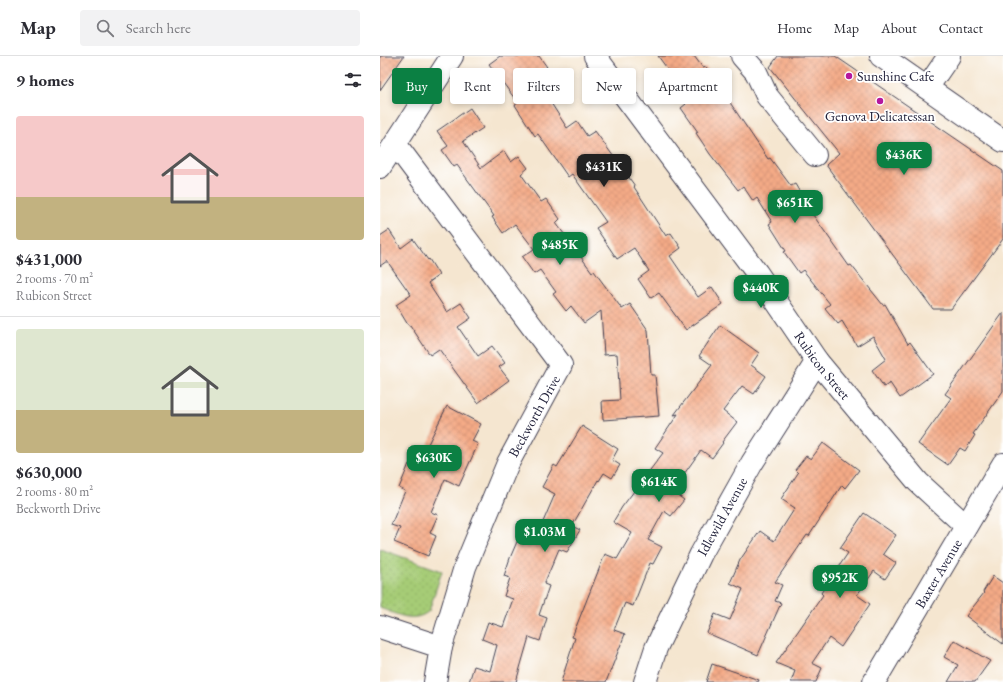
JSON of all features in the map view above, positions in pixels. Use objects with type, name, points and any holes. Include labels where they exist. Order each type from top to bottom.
[{"type":"street","points":[[380,168],[452,56]]},
{"type":"street","name":"Rubicon Street","points":[[595,56],[757,272],[817,361],[918,482],[966,526]]},
{"type":"street","points":[[742,56],[756,72],[767,96],[815,155]]},
{"type":"street","points":[[881,56],[1003,141]]},
{"type":"street","points":[[927,88],[949,56]]},
{"type":"street","name":"Beckworth Drive","points":[[396,145],[561,365],[508,463],[465,567],[441,647],[435,682]]},
{"type":"street","name":"Idlewild Avenue","points":[[645,682],[656,648],[701,554],[752,463],[817,361]]},
{"type":"street","name":"Baxter Avenue","points":[[874,682],[1003,464]]},
{"type":"street","points":[[380,627],[441,647]]},
{"type":"green space","points":[[380,549],[442,571],[429,611],[417,617],[405,617],[380,608]]},
{"type":"building","points":[[380,56],[404,56],[396,68],[392,68],[392,73],[380,90]]},
{"type":"building","points":[[500,56],[539,56],[547,67],[513,68],[513,96],[505,86],[505,68],[492,68],[489,64]]},
{"type":"building","points":[[658,56],[694,56],[703,68],[667,68]]},
{"type":"building","points":[[778,56],[835,56],[1003,171],[1003,239],[951,309],[933,309],[826,165],[839,153],[770,67]]},
{"type":"building","points":[[552,104],[567,128],[577,121],[587,136],[595,131],[635,186],[634,187],[666,236],[671,233],[681,248],[670,256],[698,297],[712,287],[723,304],[686,330],[659,293],[651,298],[638,279],[649,271],[634,248],[617,259],[596,228],[606,222],[572,174],[568,177],[538,134],[535,136],[515,105]]},
{"type":"building","points":[[686,104],[731,104],[768,159],[770,158],[791,186],[795,184],[807,204],[806,205],[849,266],[851,265],[883,305],[885,304],[908,344],[910,342],[933,374],[900,398],[890,383],[884,387],[872,370],[886,359],[873,336],[857,346],[842,321],[838,324],[825,308],[830,304],[803,270],[799,273],[784,252],[786,251],[769,224],[772,222],[757,198],[753,201],[743,186],[738,190],[710,154],[696,133],[698,132],[681,108]]},
{"type":"building","points":[[470,108],[483,128],[463,141],[481,168],[504,151],[511,162],[519,156],[528,168],[521,174],[541,202],[546,199],[560,219],[556,223],[592,272],[594,271],[622,309],[630,304],[648,330],[651,375],[655,375],[659,416],[603,420],[602,401],[620,400],[617,354],[604,355],[601,311],[584,323],[571,306],[566,311],[553,294],[556,292],[540,270],[534,274],[522,257],[534,249],[515,224],[503,233],[492,217],[494,216],[457,165],[454,167],[442,150],[448,146],[437,131]]},
{"type":"building","points":[[389,230],[401,248],[413,239],[428,260],[429,259],[439,275],[428,283],[447,312],[461,303],[471,318],[458,327],[478,356],[492,346],[505,363],[499,367],[509,380],[478,403],[439,349],[430,355],[410,325],[408,325],[396,305],[411,295],[387,261],[380,266],[380,236]]},
{"type":"building","points":[[1003,313],[1003,391],[973,434],[975,435],[965,451],[960,448],[948,465],[918,444],[951,398],[945,394]]},
{"type":"building","points":[[720,325],[759,353],[751,365],[766,376],[754,394],[742,386],[723,411],[737,422],[722,442],[723,443],[712,458],[701,450],[672,491],[684,500],[671,516],[664,511],[648,540],[662,547],[653,564],[650,563],[633,606],[625,603],[614,630],[625,634],[606,682],[561,682],[575,638],[572,637],[605,554],[617,559],[632,533],[613,522],[622,507],[663,453],[655,448],[678,414],[674,415],[712,365],[699,356]]},
{"type":"building","points":[[447,406],[481,424],[472,441],[478,444],[459,486],[445,479],[431,512],[438,515],[430,533],[436,536],[428,556],[394,542],[400,528],[391,525],[405,491],[399,488],[409,464],[419,468],[429,442]]},
{"type":"building","points":[[582,426],[618,449],[612,460],[620,465],[612,478],[604,473],[599,481],[598,480],[572,526],[580,530],[567,552],[559,549],[544,584],[549,586],[539,615],[547,618],[540,641],[529,637],[516,682],[469,682],[474,666],[490,671],[497,645],[482,639],[488,622],[503,627],[513,599],[504,596],[510,578],[504,576],[510,558],[522,530],[537,536],[555,494],[542,487],[554,465],[557,467]]},
{"type":"building","points":[[823,443],[859,470],[845,488],[842,485],[809,536],[807,535],[775,582],[782,585],[775,601],[781,603],[758,655],[707,633],[715,614],[730,620],[743,589],[730,583],[740,560],[760,531],[774,541],[795,508],[781,499],[798,473],[795,470],[806,456],[811,459]]},
{"type":"building","points":[[864,513],[896,535],[883,554],[896,563],[885,579],[874,571],[857,595],[870,604],[841,647],[829,638],[812,663],[822,668],[816,682],[791,682],[795,671],[776,663],[823,595],[821,593],[848,553],[840,548]]},
{"type":"building","points":[[993,576],[1003,583],[1003,644],[966,616],[984,593],[983,592]]},
{"type":"building","points":[[954,640],[990,661],[975,682],[948,682],[958,665],[944,657]]},
{"type":"building","points":[[712,664],[759,680],[758,682],[706,682]]},
{"type":"place","name":"Sunshine Cafe","points":[[849,76]]},
{"type":"place","name":"Genova Delicatessan","points":[[880,101]]}]
